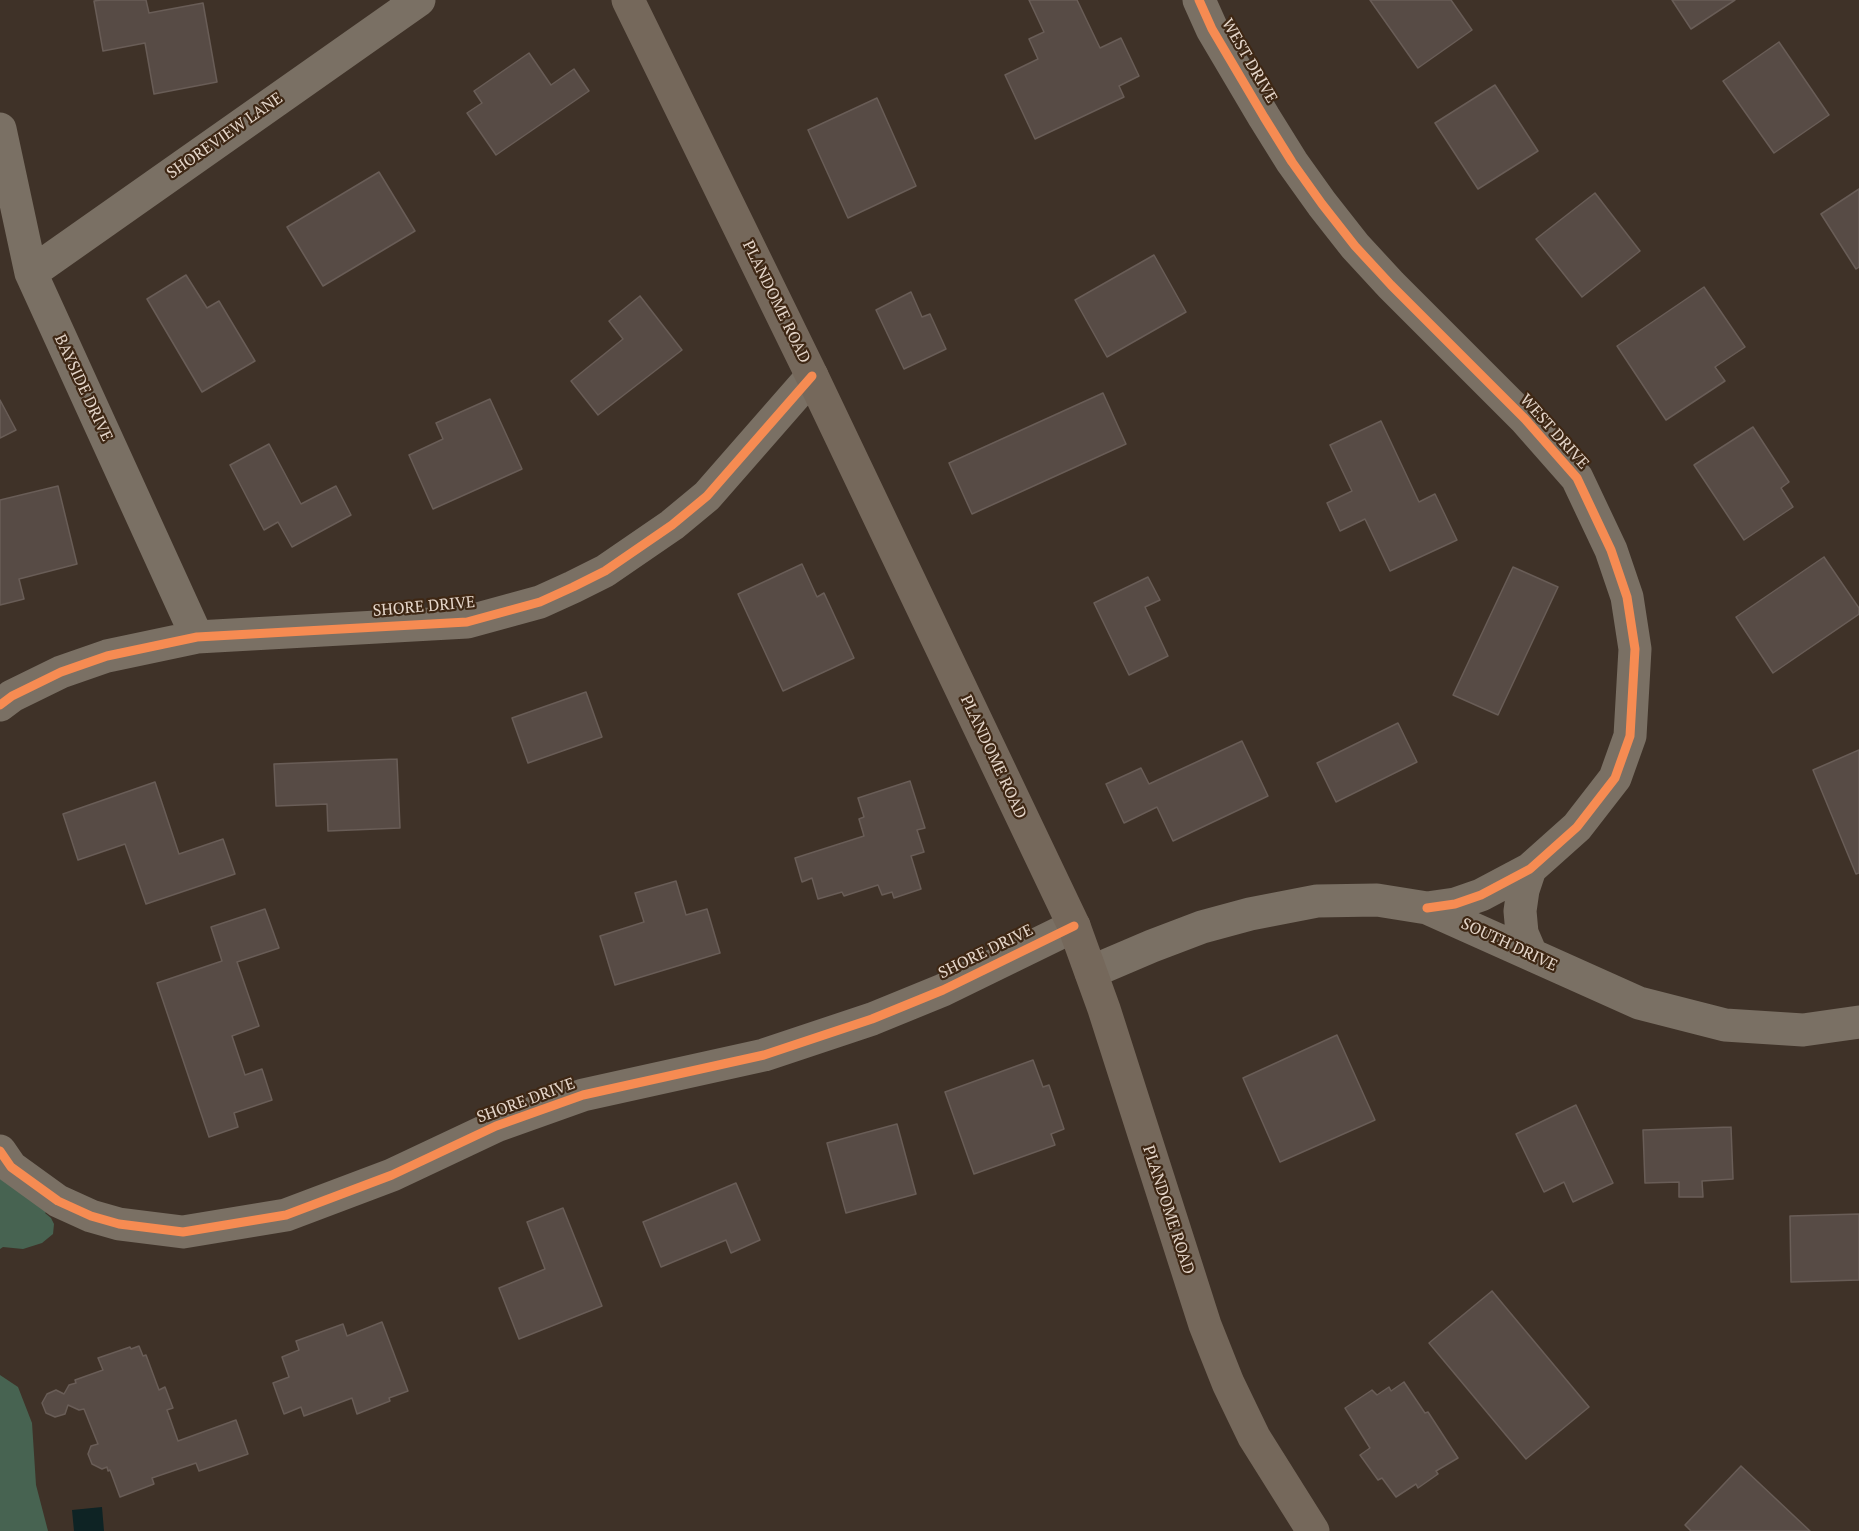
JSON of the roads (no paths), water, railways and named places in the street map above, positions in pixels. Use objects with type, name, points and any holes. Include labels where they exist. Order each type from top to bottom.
[{"type":"main road","name":"PLANDOME ROAD","points":[[628,0],[812,376],[1074,926],[1092,972],[1205,1325],[1228,1383],[1254,1437],[1300,1514],[1313,1531]]},
{"type":"street","name":"SHOREVIEW LANE","points":[[31,273],[419,0]]},
{"type":"street","name":"WEST DRIVE","points":[[1199,0],[1212,29],[1292,162],[1355,246],[1525,419],[1577,478],[1611,550],[1627,597],[1635,650],[1630,736],[1615,778],[1577,827],[1530,869],[1481,895],[1455,904],[1427,908]]},
{"type":"street","name":"BAYSIDE DRIVE","points":[[0,129],[31,273],[197,637]]},
{"type":"street","name":"SHORE DRIVE","points":[[0,705],[12,696],[70,668],[107,656],[197,637],[467,622],[540,602],[605,571],[672,525],[706,496],[812,376]]},
{"type":"street","points":[[1530,869],[1523,890],[1520,911],[1522,933],[1531,954]]},
{"type":"street","name":"SOUTH DRIVE","points":[[1092,972],[1202,927],[1250,914],[1317,901],[1377,900],[1427,908],[1640,1003],[1725,1025],[1803,1030],[1859,1022]]},
{"type":"street","name":"SHORE DRIVE","points":[[0,1151],[11,1167],[58,1201],[91,1216],[119,1224],[183,1232],[286,1215],[392,1175],[496,1126],[583,1095],[764,1054],[872,1019],[952,985],[1074,926]]},
{"type":"water","points":[[102,1507],[104,1531],[74,1531],[72,1510]]}]
